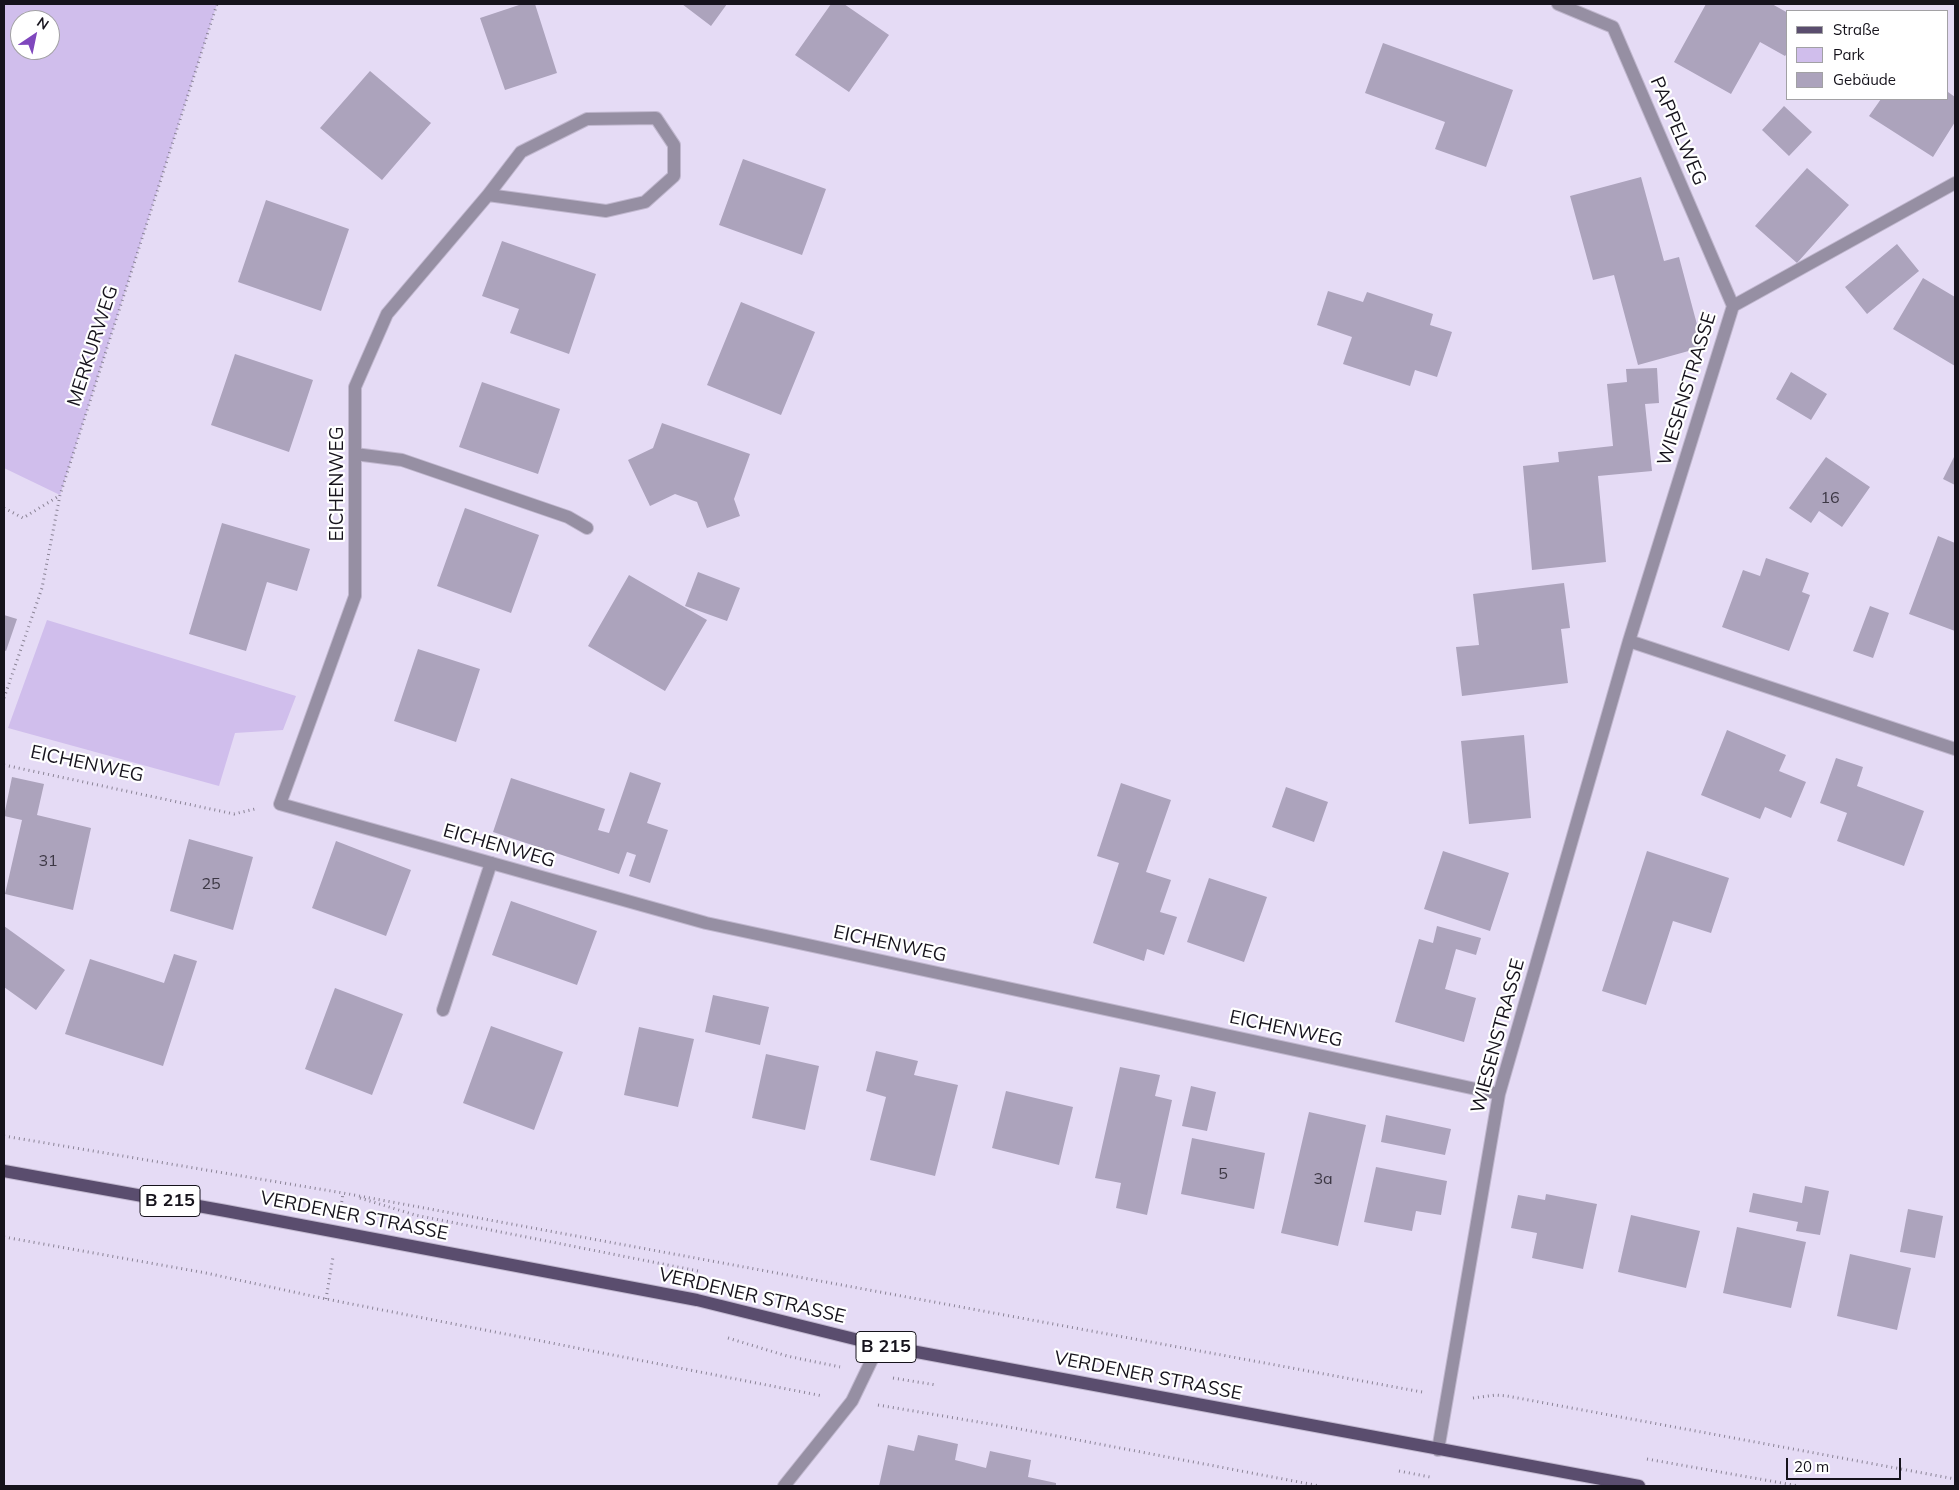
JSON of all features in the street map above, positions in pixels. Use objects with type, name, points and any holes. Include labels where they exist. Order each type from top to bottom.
[{"type":"main road","name":"VERDENER STRASSE","points":[[4,1171],[697,1300],[879,1346],[1639,1486]]},
{"type":"street","name":"PAPPELWEG","points":[[1558,4],[1613,27],[1733,306]]},
{"type":"street","name":"EICHENWEG","points":[[488,195],[606,211],[645,202],[674,176],[674,144],[656,118],[587,119],[520,152],[488,195],[387,314],[355,387],[355,596],[280,804],[706,923],[1499,1094]]},
{"type":"street","name":"WIESENSTRASSE","points":[[1438,1450],[1499,1094],[1628,641],[1733,306],[1955,183]]},
{"type":"street","points":[[355,454],[402,460],[568,517],[587,528]]},
{"type":"street","points":[[1628,641],[1955,749]]},
{"type":"street","points":[[443,1010],[491,863]]},
{"type":"street","points":[[784,1486],[852,1401],[879,1346]]},
{"type":"path","name":"MERKURWEG","points":[[4,698],[42,588],[60,495],[217,4]]},
{"type":"path","points":[[4,508],[23,518],[60,495]]},
{"type":"path","name":"EICHENWEG","points":[[4,765],[234,814],[280,804]]},
{"type":"path","points":[[4,1136],[343,1192],[1366,1383],[1469,1399],[1496,1395],[1508,1396],[1955,1479]]},
{"type":"path","points":[[343,1192],[415,1215],[671,1264],[706,1273]]},
{"type":"path","points":[[4,1237],[206,1273],[326,1299],[852,1401],[962,1418],[1320,1486]]},
{"type":"path","points":[[1646,1458],[1799,1486]]},
{"type":"green space","points":[[4,4],[217,4],[60,495],[4,468]]},
{"type":"green space","points":[[47,620],[296,696],[283,730],[235,733],[219,786],[8,728]]},
{"type":"building","points":[[522,4],[535,4],[557,73],[505,90],[480,18]]},
{"type":"building","points":[[682,4],[727,4],[711,26]]},
{"type":"building","points":[[831,4],[844,4],[889,35],[849,92],[795,55]]},
{"type":"building","points":[[1706,4],[1772,4],[1786,12],[1786,55],[1785,56],[1760,42],[1731,94],[1674,62]]},
{"type":"building","points":[[1383,43],[1513,90],[1486,167],[1435,149],[1445,122],[1365,93]]},
{"type":"building","points":[[370,71],[431,123],[382,180],[320,128]]},
{"type":"building","points":[[1949,93],[1955,97],[1955,122],[1933,157],[1869,116],[1880,100],[1949,100]]},
{"type":"building","points":[[1784,106],[1812,132],[1789,156],[1762,130]]},
{"type":"building","points":[[743,159],[826,189],[802,255],[719,225]]},
{"type":"building","points":[[1807,168],[1849,205],[1797,263],[1755,226]]},
{"type":"building","points":[[1641,177],[1664,261],[1679,257],[1703,347],[1638,365],[1614,275],[1593,280],[1570,196]]},
{"type":"building","points":[[266,200],[349,229],[321,311],[238,282]]},
{"type":"building","points":[[502,241],[596,274],[569,354],[510,333],[519,309],[482,296]]},
{"type":"building","points":[[1897,244],[1919,271],[1867,314],[1845,287]]},
{"type":"building","points":[[1923,278],[1955,297],[1955,366],[1893,329]]},
{"type":"building","points":[[1328,291],[1363,302],[1367,292],[1433,314],[1430,325],[1452,332],[1437,377],[1415,370],[1410,386],[1343,364],[1352,337],[1317,325]]},
{"type":"building","points":[[741,302],[815,332],[781,415],[707,385]]},
{"type":"building","points":[[235,354],[313,380],[289,452],[211,425]]},
{"type":"building","points":[[1657,368],[1659,403],[1645,404],[1652,471],[1598,476],[1606,562],[1532,570],[1523,466],[1559,462],[1558,452],[1613,446],[1607,384],[1627,382],[1626,369]]},
{"type":"building","points":[[1791,372],[1827,394],[1811,420],[1776,399]]},
{"type":"building","points":[[482,382],[560,409],[538,474],[459,447]]},
{"type":"building","points":[[662,423],[750,454],[734,499],[740,516],[707,528],[697,502],[675,494],[650,506],[628,460],[653,448]]},
{"type":"building","points":[[1955,455],[1955,485],[1943,479]]},
{"type":"building","points":[[1826,457],[1870,487],[1842,527],[1819,511],[1811,523],[1789,508]]},
{"type":"building","points":[[465,508],[539,535],[511,613],[437,586]]},
{"type":"building","points":[[222,523],[310,549],[297,591],[267,582],[246,651],[189,634]]},
{"type":"building","points":[[1938,536],[1955,543],[1955,631],[1909,614]]},
{"type":"building","points":[[1766,558],[1809,573],[1802,592],[1810,595],[1789,651],[1722,627],[1743,570],[1760,576]]},
{"type":"building","points":[[698,572],[740,588],[727,621],[685,606]]},
{"type":"building","points":[[629,575],[707,620],[665,691],[588,646]]},
{"type":"building","points":[[1564,583],[1570,628],[1561,629],[1568,683],[1462,696],[1456,647],[1479,645],[1473,594]]},
{"type":"building","points":[[1870,606],[1889,613],[1873,658],[1853,651]]},
{"type":"building","points":[[4,615],[17,619],[6,651],[4,650]]},
{"type":"building","points":[[418,649],[480,669],[456,742],[394,721]]},
{"type":"building","points":[[1727,730],[1786,755],[1779,771],[1806,782],[1791,818],[1765,807],[1760,819],[1701,795]]},
{"type":"building","points":[[1524,735],[1531,818],[1469,824],[1461,741]]},
{"type":"building","points":[[1836,758],[1863,767],[1857,786],[1924,811],[1904,866],[1837,841],[1847,813],[1820,803]]},
{"type":"building","points":[[630,772],[661,783],[647,823],[668,830],[650,883],[629,876],[636,855],[627,852],[619,874],[493,832],[511,778],[605,809],[598,830],[609,833]]},
{"type":"building","points":[[12,777],[44,784],[37,815],[91,828],[73,910],[5,894],[22,820],[4,816]]},
{"type":"building","points":[[1121,783],[1171,800],[1146,872],[1171,880],[1160,912],[1177,917],[1164,955],[1147,949],[1144,961],[1093,943],[1119,863],[1097,856]]},
{"type":"building","points":[[1286,787],[1328,802],[1314,842],[1272,827]]},
{"type":"building","points":[[189,839],[253,857],[233,930],[170,911]]},
{"type":"building","points":[[336,841],[411,870],[386,936],[312,908]]},
{"type":"building","points":[[1443,851],[1509,873],[1490,931],[1424,909]]},
{"type":"building","points":[[1647,851],[1729,878],[1711,933],[1673,921],[1646,1005],[1602,991]]},
{"type":"building","points":[[1209,878],[1267,897],[1244,962],[1187,942]]},
{"type":"building","points":[[511,901],[597,931],[577,985],[492,955]]},
{"type":"building","points":[[4,926],[65,970],[36,1010],[4,987]]},
{"type":"building","points":[[1437,926],[1481,938],[1476,955],[1456,949],[1445,989],[1476,998],[1464,1042],[1395,1022],[1419,939],[1433,943]]},
{"type":"building","points":[[174,954],[197,961],[163,1066],[65,1034],[90,959],[164,983]]},
{"type":"building","points":[[335,988],[403,1014],[372,1095],[305,1069]]},
{"type":"building","points":[[713,995],[769,1007],[760,1045],[705,1032]]},
{"type":"building","points":[[491,1026],[563,1052],[534,1130],[463,1103]]},
{"type":"building","points":[[639,1027],[694,1039],[678,1107],[624,1095]]},
{"type":"building","points":[[876,1051],[918,1061],[914,1075],[958,1085],[935,1176],[870,1160],[886,1097],[866,1091]]},
{"type":"building","points":[[766,1054],[819,1066],[805,1130],[752,1118]]},
{"type":"building","points":[[1120,1067],[1160,1075],[1155,1096],[1172,1100],[1147,1215],[1116,1208],[1121,1183],[1095,1178]]},
{"type":"building","points":[[1191,1086],[1216,1092],[1207,1131],[1182,1126]]},
{"type":"building","points":[[1006,1091],[1073,1107],[1059,1165],[992,1148]]},
{"type":"building","points":[[1309,1112],[1366,1125],[1338,1246],[1281,1233]]},
{"type":"building","points":[[1386,1115],[1451,1129],[1445,1155],[1381,1142]]},
{"type":"building","points":[[1192,1138],[1265,1153],[1254,1209],[1181,1194]]},
{"type":"building","points":[[1376,1167],[1447,1181],[1441,1215],[1416,1211],[1412,1231],[1364,1222]]},
{"type":"building","points":[[1805,1186],[1829,1191],[1820,1235],[1796,1231],[1798,1222],[1749,1212],[1753,1193],[1802,1203]]},
{"type":"building","points":[[1546,1194],[1597,1204],[1583,1269],[1532,1258],[1537,1233],[1511,1228],[1518,1195],[1545,1200]]},
{"type":"building","points":[[1908,1209],[1943,1216],[1935,1258],[1900,1252]]},
{"type":"building","points":[[1631,1215],[1700,1231],[1686,1288],[1618,1272]]},
{"type":"building","points":[[1737,1227],[1806,1242],[1791,1308],[1723,1293]]},
{"type":"building","points":[[1850,1254],[1911,1268],[1897,1330],[1837,1316]]},
{"type":"building","points":[[918,1435],[958,1444],[955,1460],[986,1468],[990,1451],[1031,1460],[1028,1477],[1056,1483],[1056,1486],[879,1486],[888,1445],[914,1451]]}]
